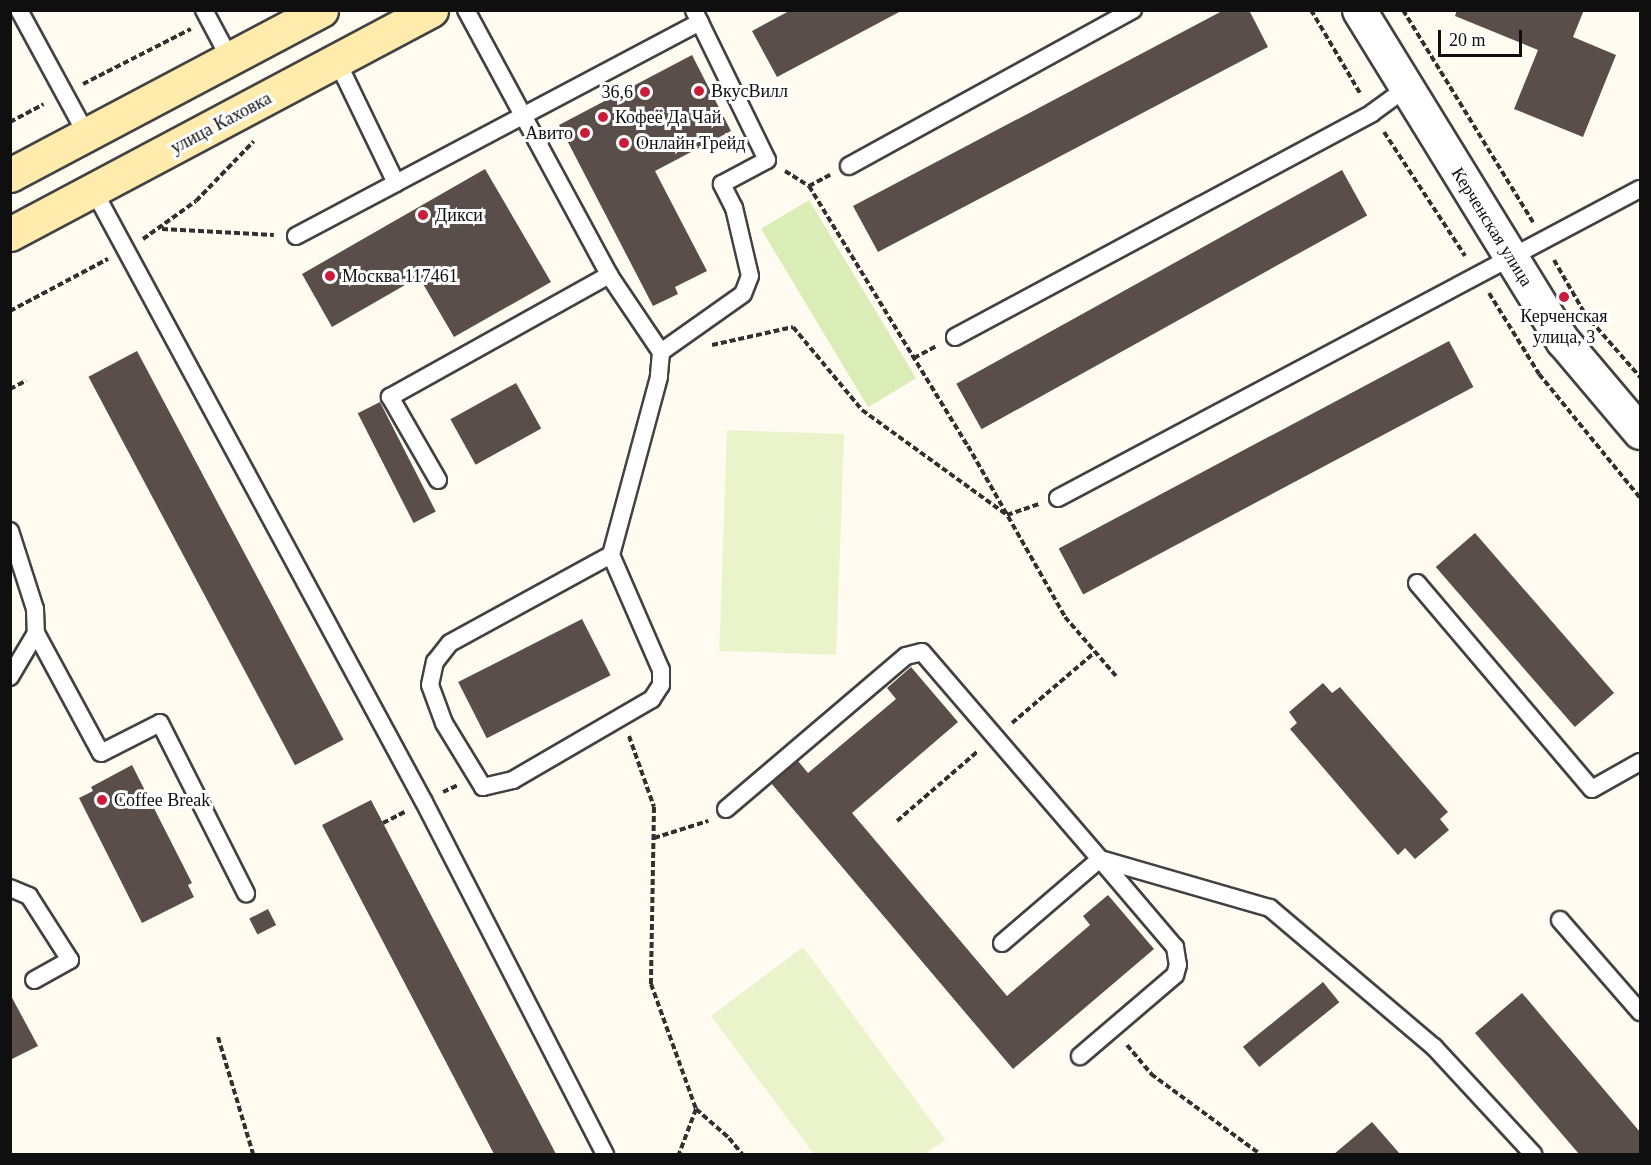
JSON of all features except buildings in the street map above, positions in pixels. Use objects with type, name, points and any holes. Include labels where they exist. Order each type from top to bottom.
[{"type":"main road","points":[[10,174],[321,10]]},
{"type":"main road","name":"улица Каховка","points":[[10,234],[431,10]]},
{"type":"street","name":"Керченская улица","points":[[1359,10],[1405,89],[1563,341],[1639,427]]},
{"type":"lane","points":[[19,10],[87,135]]},
{"type":"lane","points":[[466,10],[609,274],[661,352],[659,377],[611,555],[661,670],[661,685],[652,699],[513,780],[483,787],[444,723],[430,685],[435,662],[450,643],[611,555]]},
{"type":"lane","points":[[849,166],[1133,10]]},
{"type":"lane","points":[[207,15],[230,58]]},
{"type":"lane","points":[[296,236],[524,118],[697,16],[766,160],[722,184],[734,208],[750,276],[743,294],[661,352]]},
{"type":"lane","points":[[337,61],[396,183]]},
{"type":"lane","points":[[955,337],[1372,113],[1405,89]]},
{"type":"lane","points":[[1058,498],[1542,239],[1641,189]]},
{"type":"lane","points":[[94,191],[424,802],[605,1155]]},
{"type":"lane","points":[[438,480],[390,397],[609,274]]},
{"type":"lane","points":[[10,531],[35,609],[36,633],[101,753],[160,723],[246,893]]},
{"type":"lane","points":[[1417,584],[1592,789],[1641,762]]},
{"type":"lane","points":[[10,677],[36,633]]},
{"type":"lane","points":[[726,809],[906,656],[922,652],[1175,947],[1178,956],[1175,975],[1080,1056]]},
{"type":"lane","points":[[1002,943],[1100,859]]},
{"type":"lane","points":[[1100,859],[1270,908],[1434,1047],[1533,1155]]},
{"type":"lane","points":[[10,888],[29,896],[70,960],[34,980]]},
{"type":"lane","points":[[1560,920],[1641,1012]]},
{"type":"path","points":[[1403,10],[1585,314],[1641,377]]},
{"type":"path","points":[[10,122],[207,15]]},
{"type":"path","points":[[10,311],[161,229],[196,201],[256,138]]},
{"type":"path","points":[[766,160],[809,186],[876,295],[1065,617],[1116,676]]},
{"type":"path","points":[[161,229],[296,236]]},
{"type":"path","points":[[868,299],[876,295]]},
{"type":"path","points":[[679,339],[710,346],[793,327],[862,410],[1006,515]]},
{"type":"path","points":[[10,388],[26,381]]},
{"type":"path","points":[[1006,515],[1058,498]]},
{"type":"path","points":[[621,716],[654,807],[651,984],[696,1109],[742,1155]]},
{"type":"path","points":[[440,794],[464,782]]},
{"type":"path","points":[[654,838],[709,821],[726,809]]},
{"type":"path","points":[[1113,1028],[1151,1074],[1260,1155]]},
{"type":"path","points":[[218,1037],[253,1155]]},
{"type":"path","points":[[679,1155],[696,1109]]},
{"type":"green space","points":[[809,200],[916,378],[868,407],[761,229]]},
{"type":"green space","points":[[727,430],[844,434],[836,655],[719,651]]},
{"type":"green space","points":[[803,947],[945,1140],[925,1154],[814,1154],[711,1016]]},
{"type":"place","name":"ВкусВилл","points":[[699,91]]},
{"type":"place","name":"36,6","points":[[645,92]]},
{"type":"place","name":"Кофеё Да Чай","points":[[603,117]]},
{"type":"place","name":"Авито","points":[[585,133]]},
{"type":"place","name":"Онлайн Трейд","points":[[624,143]]},
{"type":"place","name":"Дикси","points":[[423,215]]},
{"type":"place","name":"Москва 117461","points":[[330,276]]},
{"type":"place","name":"Керченская улица, 3","points":[[1564,297]]},
{"type":"place","name":"Coffee Break","points":[[102,800]]}]
